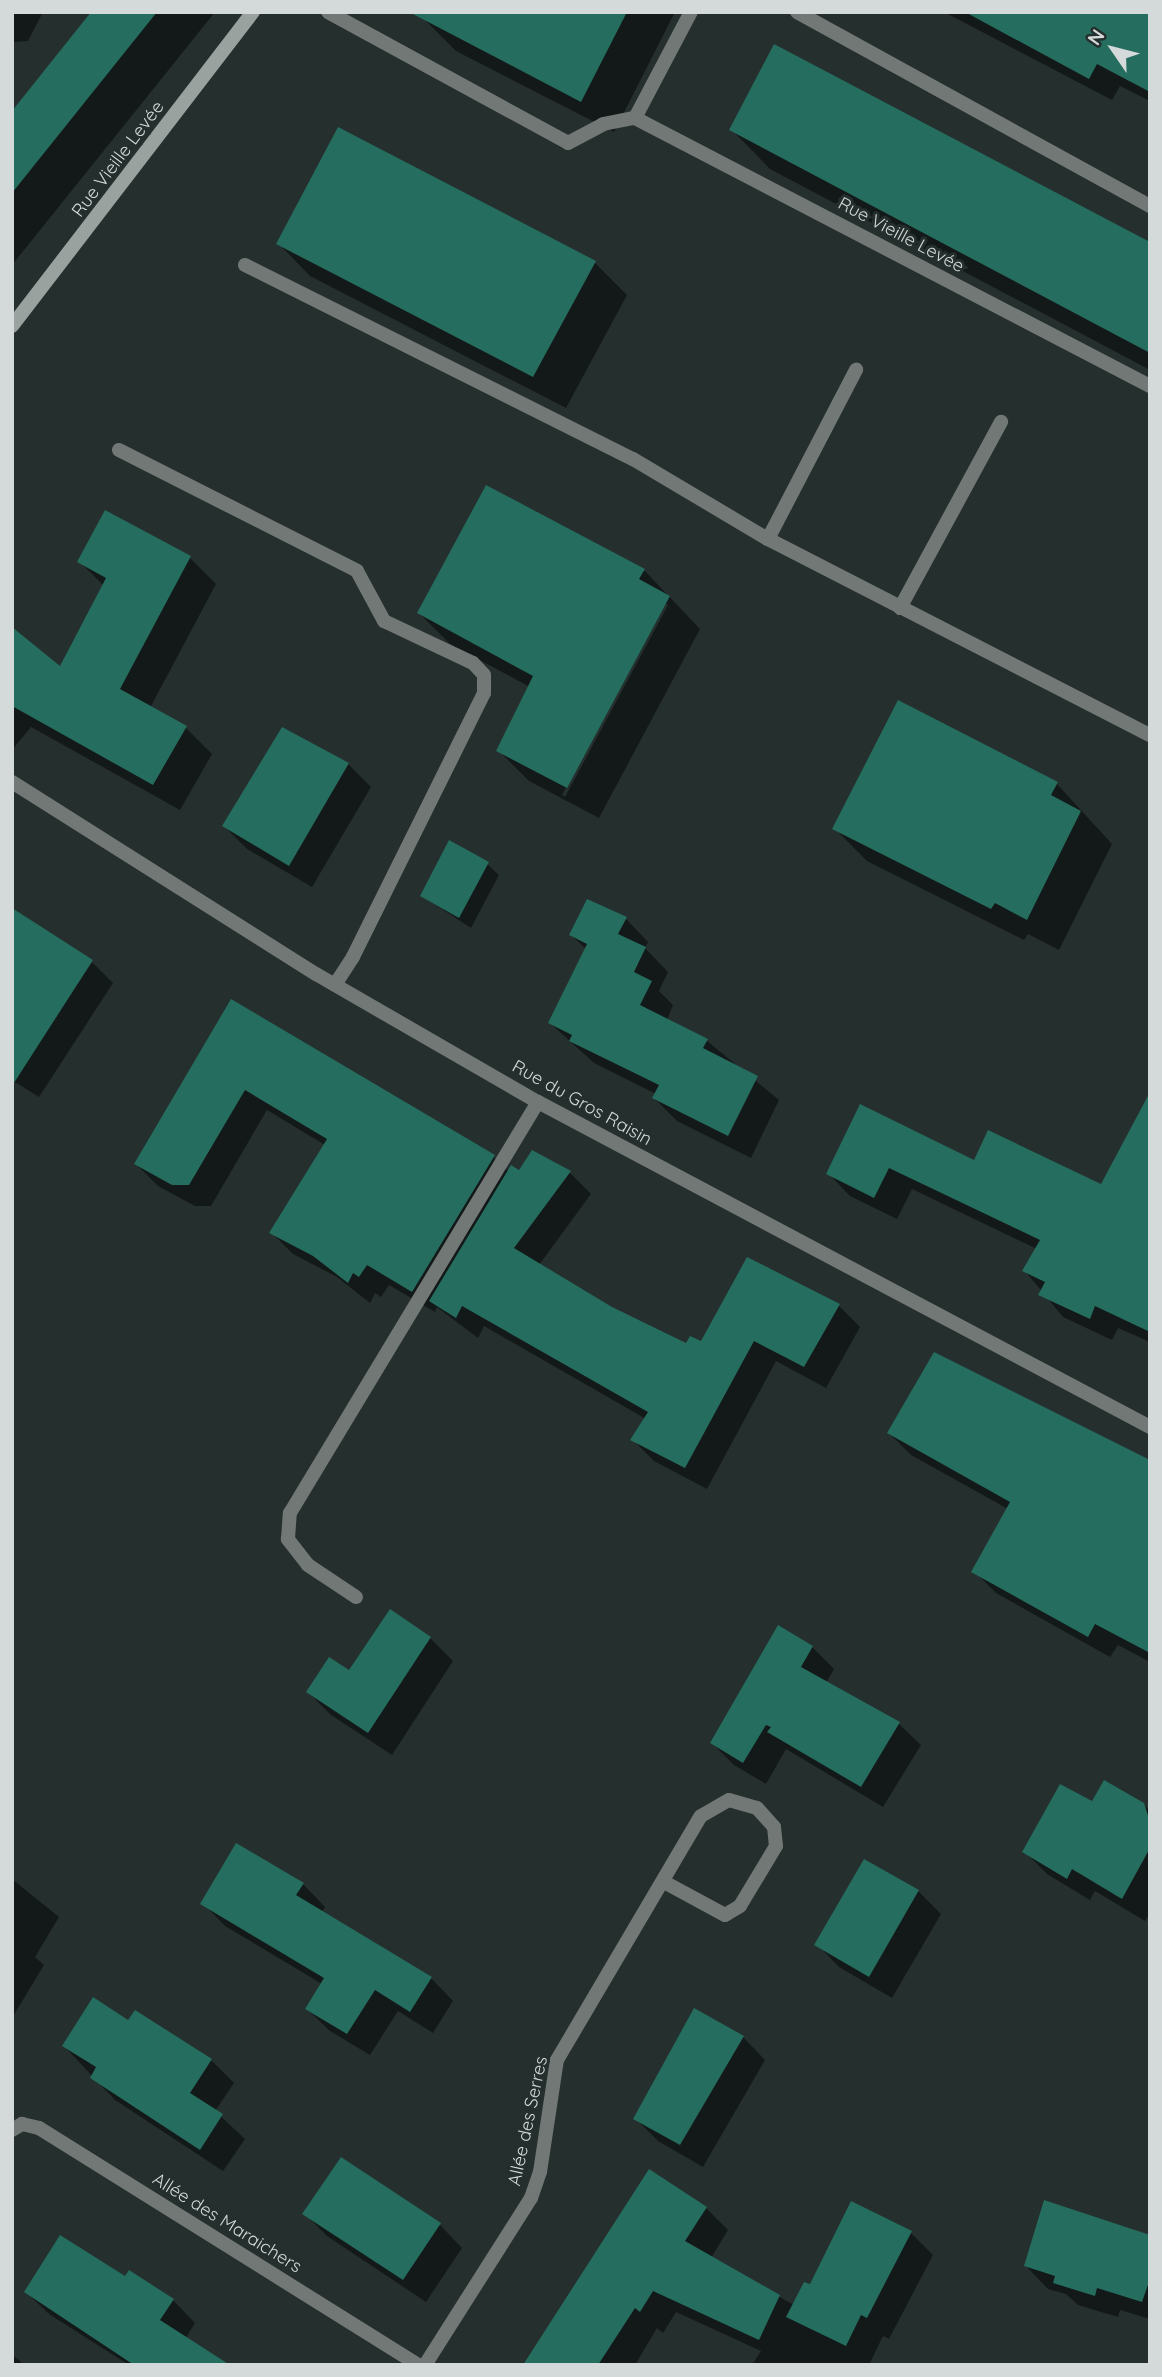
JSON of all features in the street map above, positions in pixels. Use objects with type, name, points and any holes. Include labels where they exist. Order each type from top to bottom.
[{"type":"street","name":"Rue Vieille Levée","points":[[12,327],[253,12]]},
{"type":"street","points":[[328,12],[568,143],[603,124],[635,118],[691,12]]},
{"type":"street","points":[[797,12],[1150,206]]},
{"type":"street","name":"Rue Vieille Levée","points":[[635,118],[1150,386]]},
{"type":"street","points":[[245,265],[633,459],[768,539],[1150,735]]},
{"type":"street","points":[[768,539],[856,370]]},
{"type":"street","points":[[900,608],[1001,422]]},
{"type":"street","points":[[119,450],[357,570],[384,621],[473,663],[484,675],[484,693],[354,957],[335,985]]},
{"type":"street","name":"Rue du Gros Raisin","points":[[12,782],[335,985],[538,1102],[1150,1427]]},
{"type":"street","points":[[356,1597],[308,1565],[288,1539],[290,1513],[538,1102]]},
{"type":"street","name":"Allée des Serres","points":[[425,2365],[531,2198],[540,2172],[557,2060],[701,1816],[729,1800],[757,1808],[774,1827],[776,1846],[740,1906],[725,1915],[664,1882]]},
{"type":"street","name":"Allée des Maraichers","points":[[12,2130],[22,2124],[39,2128],[419,2365]]},
{"type":"building","points":[[91,12],[157,12],[12,193],[12,111]]},
{"type":"building","points":[[409,12],[627,12],[581,102]]},
{"type":"building","points":[[965,12],[1150,12],[1150,92],[1097,64],[1089,79]]},
{"type":"building","points":[[774,44],[1150,242],[1150,353],[729,130]]},
{"type":"building","points":[[338,127],[596,261],[533,377],[276,244]]},
{"type":"building","points":[[486,485],[645,569],[639,579],[670,596],[567,788],[496,751],[533,676],[417,613]]},
{"type":"building","points":[[105,510],[191,556],[120,689],[187,726],[153,785],[12,706],[12,627],[60,666],[106,578],[77,562]]},
{"type":"building","points":[[898,700],[1058,782],[1051,795],[1081,811],[1027,920],[995,903],[991,909],[832,829]]},
{"type":"building","points":[[282,727],[349,763],[289,866],[222,826]]},
{"type":"building","points":[[449,840],[489,862],[459,918],[420,896]]},
{"type":"building","points":[[587,899],[627,917],[618,934],[646,947],[634,972],[652,981],[640,1005],[708,1039],[703,1048],[758,1076],[728,1136],[652,1098],[659,1085],[569,1041],[572,1035],[548,1023],[587,944],[569,935]]},
{"type":"building","points":[[12,908],[93,960],[12,1086]]},
{"type":"building","points":[[231,999],[495,1155],[412,1292],[367,1265],[359,1277],[353,1273],[348,1283],[313,1256],[269,1233],[327,1139],[245,1090],[189,1185],[172,1185],[134,1164]]},
{"type":"building","points":[[1150,1092],[1150,1332],[1095,1306],[1090,1319],[1038,1295],[1045,1282],[1022,1271],[1040,1240],[889,1168],[874,1198],[826,1174],[860,1104],[974,1160],[988,1130],[1101,1184]]},
{"type":"building","points":[[532,1150],[571,1171],[514,1248],[612,1307],[686,1343],[690,1336],[701,1341],[747,1257],[840,1304],[804,1367],[754,1341],[685,1468],[630,1440],[648,1412],[462,1306],[456,1318],[429,1301],[511,1165],[519,1170]]},
{"type":"building","points":[[934,1352],[1150,1460],[1150,1653],[1095,1624],[1088,1637],[971,1572],[1010,1502],[887,1433]]},
{"type":"building","points":[[390,1609],[431,1637],[368,1733],[306,1692],[329,1657],[349,1670]]},
{"type":"building","points":[[778,1625],[813,1646],[801,1667],[900,1722],[861,1787],[767,1732],[771,1727],[766,1725],[743,1763],[710,1743]]},
{"type":"building","points":[[1104,1780],[1144,1803],[1150,1822],[1150,1848],[1122,1899],[1072,1869],[1067,1879],[1022,1852],[1060,1784],[1092,1801]]},
{"type":"building","points":[[236,1843],[304,1883],[296,1895],[432,1977],[410,2012],[375,1990],[347,2034],[305,2009],[324,1978],[200,1904]]},
{"type":"building","points":[[864,1859],[919,1890],[869,1977],[814,1945]]},
{"type":"building","points":[[93,1997],[128,2020],[135,2010],[212,2059],[190,2093],[223,2114],[200,2150],[90,2078],[96,2067],[62,2046]]},
{"type":"building","points":[[694,2008],[744,2036],[680,2145],[633,2119]]},
{"type":"building","points":[[341,2157],[441,2223],[403,2280],[302,2214]]},
{"type":"building","points":[[649,2169],[707,2207],[685,2241],[780,2295],[759,2340],[653,2291],[640,2312],[635,2308],[598,2365],[523,2365]]},
{"type":"building","points":[[1044,2200],[1150,2235],[1150,2279],[1142,2302],[1097,2288],[1095,2296],[1053,2283],[1055,2276],[1024,2266]]},
{"type":"building","points":[[851,2201],[912,2231],[867,2318],[861,2315],[846,2346],[786,2317],[804,2282],[810,2284]]},
{"type":"building","points":[[60,2235],[125,2276],[129,2270],[174,2299],[160,2320],[230,2365],[134,2365],[24,2292]]}]
